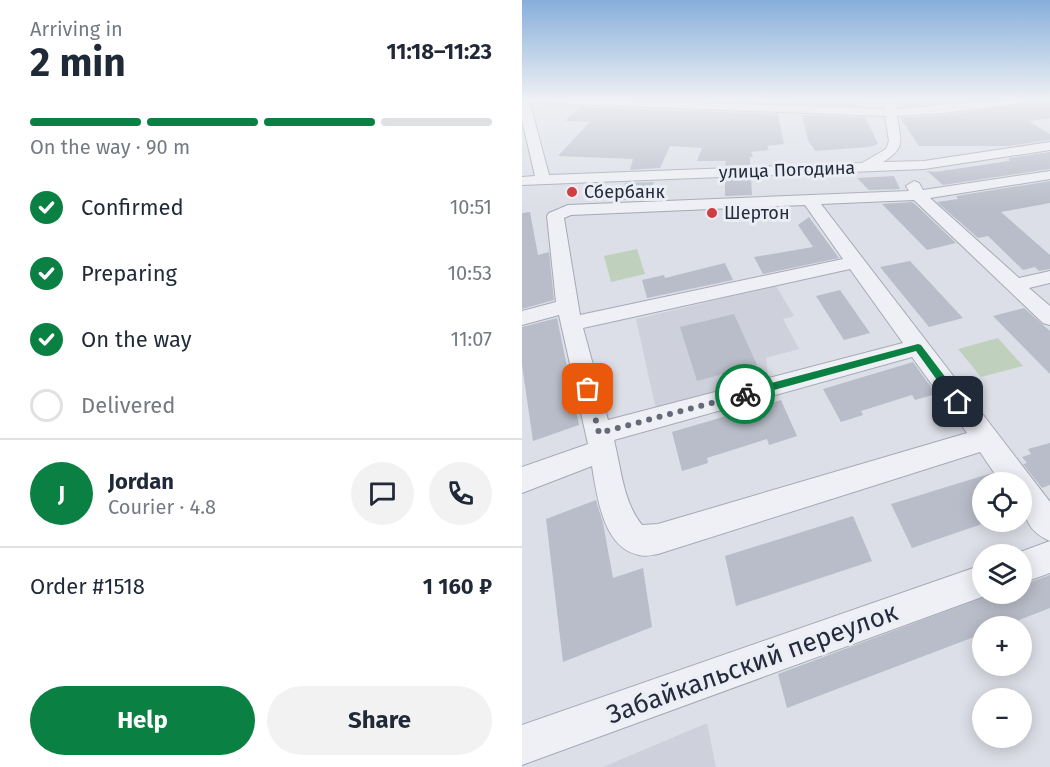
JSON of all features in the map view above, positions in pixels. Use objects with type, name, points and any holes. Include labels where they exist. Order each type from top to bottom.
[{"type":"street","points":[[532,136],[543,180]]},
{"type":"street","points":[[866,167],[892,152],[894,136]]},
{"type":"street","name":"улица Погодина","points":[[522,181],[924,165],[1048,148]]},
{"type":"street","points":[[886,155],[891,163],[902,166],[918,195],[1050,318]]},
{"type":"street","points":[[700,204],[701,174]]},
{"type":"street","points":[[986,439],[658,539],[638,540],[625,531],[619,520],[569,315],[555,216],[568,210],[918,195],[1050,175]]},
{"type":"street","points":[[808,199],[1010,472]]},
{"type":"street","points":[[522,318],[569,315],[855,262]]},
{"type":"street","points":[[1015,285],[1050,277]]},
{"type":"street","points":[[522,480],[601,441],[918,347]]},
{"type":"street","points":[[1032,502],[1050,526]]},
{"type":"street","points":[[1032,563],[1050,557]]},
{"type":"street","name":"Забайкальский переулок","points":[[522,745],[972,585]]},
{"type":"shaded area","points":[[776,286],[794,316],[783,319],[799,349],[766,358],[769,384],[657,414],[636,319]]},
{"type":"shaded area","points":[[707,723],[716,767],[603,767]]},
{"type":"green space","points":[[637,249],[645,274],[611,282],[604,256]]},
{"type":"green space","points":[[998,338],[1023,366],[981,377],[958,349]]},
{"type":"building","points":[[577,136],[782,136],[784,144],[767,146],[769,150],[751,152],[753,157],[750,157],[750,165],[725,166],[726,161],[697,161],[702,148],[670,146],[660,168],[630,170],[633,159],[558,156]]},
{"type":"building","points":[[807,136],[874,136],[878,144],[869,147],[815,151]]},
{"type":"building","points":[[912,136],[1050,136],[1050,140],[1008,146],[919,146]]},
{"type":"building","points":[[1050,152],[1050,169],[943,185],[927,171],[935,172],[1009,161],[1009,158]]},
{"type":"building","points":[[894,176],[900,189],[869,190],[857,178]]},
{"type":"building","points":[[751,178],[752,195],[725,196],[725,179]]},
{"type":"building","points":[[1050,181],[1050,203],[1001,212],[1050,255],[1050,269],[1039,271],[1035,267],[1023,270],[988,236],[978,238],[937,202],[958,199],[956,196]]},
{"type":"building","points":[[654,182],[646,199],[620,200],[625,183]]},
{"type":"building","points":[[912,202],[956,243],[927,250],[882,204]]},
{"type":"building","points":[[530,212],[538,255],[549,252],[554,300],[522,309],[522,213]]},
{"type":"building","points":[[809,217],[839,258],[763,274],[754,257],[813,247],[798,225]]},
{"type":"building","points":[[910,261],[963,318],[929,327],[880,267]]},
{"type":"building","points":[[725,263],[733,280],[647,298],[642,280],[664,275],[665,278]]},
{"type":"building","points":[[840,290],[870,333],[844,340],[816,296]]},
{"type":"building","points":[[1024,308],[1050,331],[1050,374],[993,316]]},
{"type":"building","points":[[734,314],[757,365],[697,381],[680,327]]},
{"type":"building","points":[[557,318],[579,425],[533,441],[522,365],[522,327]]},
{"type":"building","points":[[913,362],[936,394],[915,400],[912,395],[861,411],[863,415],[841,422],[823,389]]},
{"type":"building","points":[[781,400],[797,436],[769,445],[767,439],[707,458],[708,463],[682,471],[672,432]]},
{"type":"building","points":[[1050,443],[1050,485],[1042,488],[1032,472],[1023,464],[1027,463],[1022,457],[1031,454],[1028,449]]},
{"type":"building","points":[[972,479],[972,527],[912,548],[891,504]]},
{"type":"building","points":[[596,500],[603,523],[613,578],[643,568],[652,627],[563,662],[546,519]]},
{"type":"building","points":[[853,516],[872,561],[736,606],[725,556]]},
{"type":"building","points":[[1050,575],[1050,608],[1029,616],[972,616],[972,638],[787,708],[778,674],[972,601],[972,604],[1032,604],[1032,581]]},
{"type":"way so far","points":[[588,389],[599,433],[745,394]]},
{"type":"place","name":"Сбербанк","points":[[572,192]]},
{"type":"place","name":"Шертон","points":[[712,213]]},
{"type":"route","points":[[745,394],[918,347],[958,402]]}]
